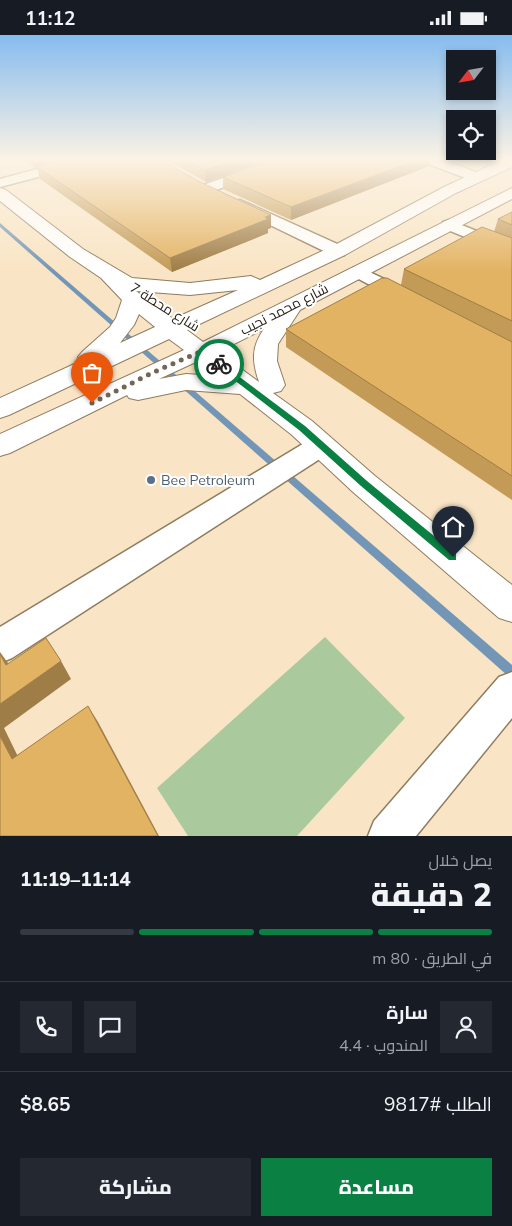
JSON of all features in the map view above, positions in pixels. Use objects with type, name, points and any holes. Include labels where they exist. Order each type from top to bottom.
[{"type":"main road","name":"شارع محطة 7","points":[[4,196],[109,275],[211,347],[272,385],[311,437]]},
{"type":"main road","name":"شارع محمد نجيب","points":[[0,409],[338,251],[440,196]]},
{"type":"main road","name":"شارع محمد نجيب","points":[[0,446],[154,372],[211,347],[505,196]]},
{"type":"main road","points":[[56,383],[110,341],[119,331],[130,316],[132,291],[190,289],[240,284],[285,275]]},
{"type":"main road","points":[[272,385],[263,361],[263,352],[268,339],[295,303]]},
{"type":"main road","name":"شارع محطة 7","points":[[211,347],[246,386],[311,437],[512,606]]},
{"type":"main road","points":[[77,410],[139,391],[172,384],[208,383],[246,386]]},
{"type":"street","points":[[220,196],[338,251]]},
{"type":"street","points":[[449,225],[512,251]]},
{"type":"street","points":[[359,271],[427,308]]},
{"type":"street","points":[[0,646],[311,437]]},
{"type":"street","points":[[389,836],[512,690]]},
{"type":"green space","points":[[325,637],[405,718],[297,836],[188,836],[157,788]]},
{"type":"building","points":[[80,196],[231,196],[271,215],[265,217],[268,219],[170,258]]},
{"type":"building","points":[[267,196],[319,196],[291,207]]},
{"type":"building","points":[[512,212],[512,225],[498,219]]},
{"type":"building","points":[[482,227],[512,238],[512,321],[404,269]]},
{"type":"building","points":[[382,278],[387,278],[512,342],[512,476],[286,329]]},
{"type":"building","points":[[46,638],[61,661],[0,704],[0,654],[6,665]]},
{"type":"building","points":[[88,706],[158,836],[0,836],[0,736],[12,759]]},
{"type":"waterway","points":[[0,224],[512,672]]},
{"type":"way so far","points":[[92,403],[154,372],[202,351],[219,364]]},
{"type":"place","name":"Bee Petroleum","points":[[151,480]]},
{"type":"route","points":[[219,364],[302,428],[364,484],[453,557]]}]
